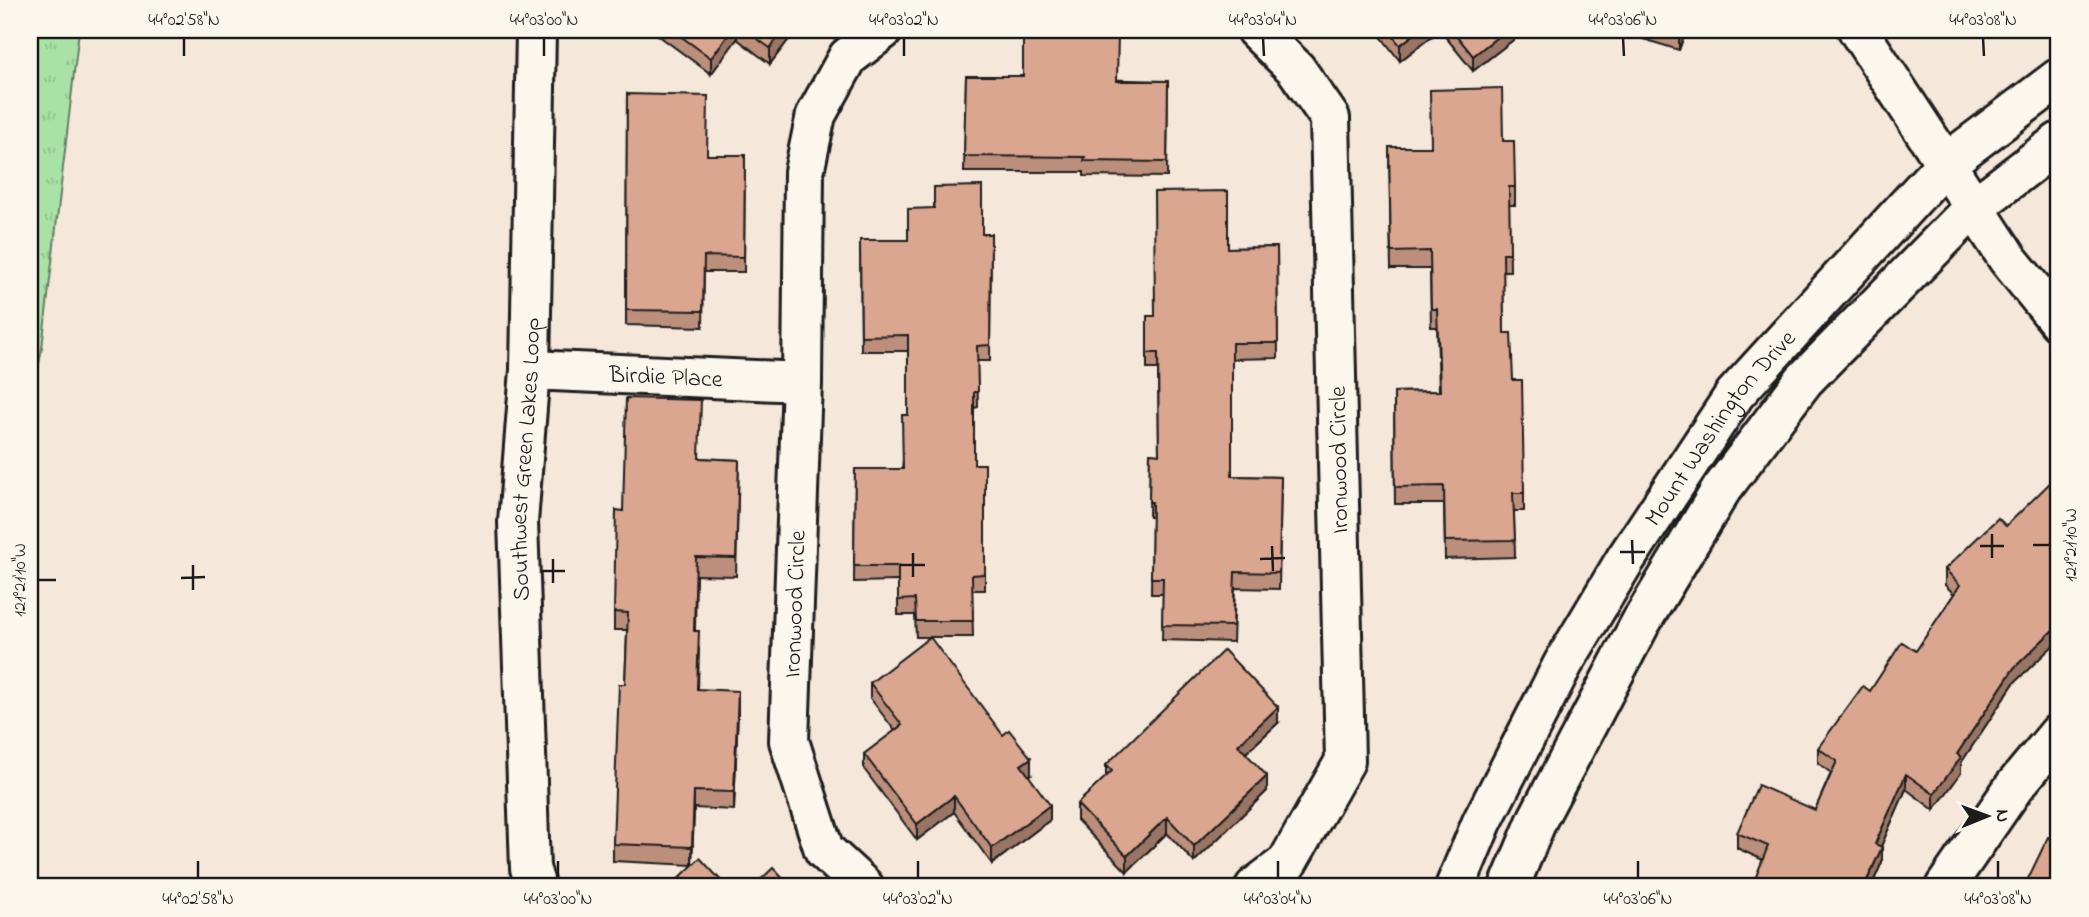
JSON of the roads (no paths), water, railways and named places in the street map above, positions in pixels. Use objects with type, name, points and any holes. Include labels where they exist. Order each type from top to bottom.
[{"type":"street","name":"Southwest Green Lakes Loop","points":[[536,30],[530,370],[518,523],[530,868],[536,887]]},
{"type":"street","name":"Ironwood Circle","points":[[864,887],[824,850],[789,741],[802,382],[804,172],[816,116],[848,57],[883,30]]},
{"type":"street","name":"Ironwood Circle","points":[[1255,887],[1287,863],[1345,761],[1330,118],[1296,69],[1256,30]]},
{"type":"street","points":[[1858,30],[2008,259],[2059,322]]},
{"type":"street","name":"Mount Washington Drive","points":[[1455,887],[1482,821],[1563,664],[1625,560],[1735,394],[1945,164],[2059,78]]},
{"type":"street","name":"Mount Washington Drive","points":[[1509,887],[1538,818],[1640,624],[1721,490],[1804,380],[1973,208],[2059,142]]},
{"type":"street","name":"Birdie Place","points":[[530,370],[802,382]]},
{"type":"street","points":[[1945,887],[2014,787],[2059,733]]}]
